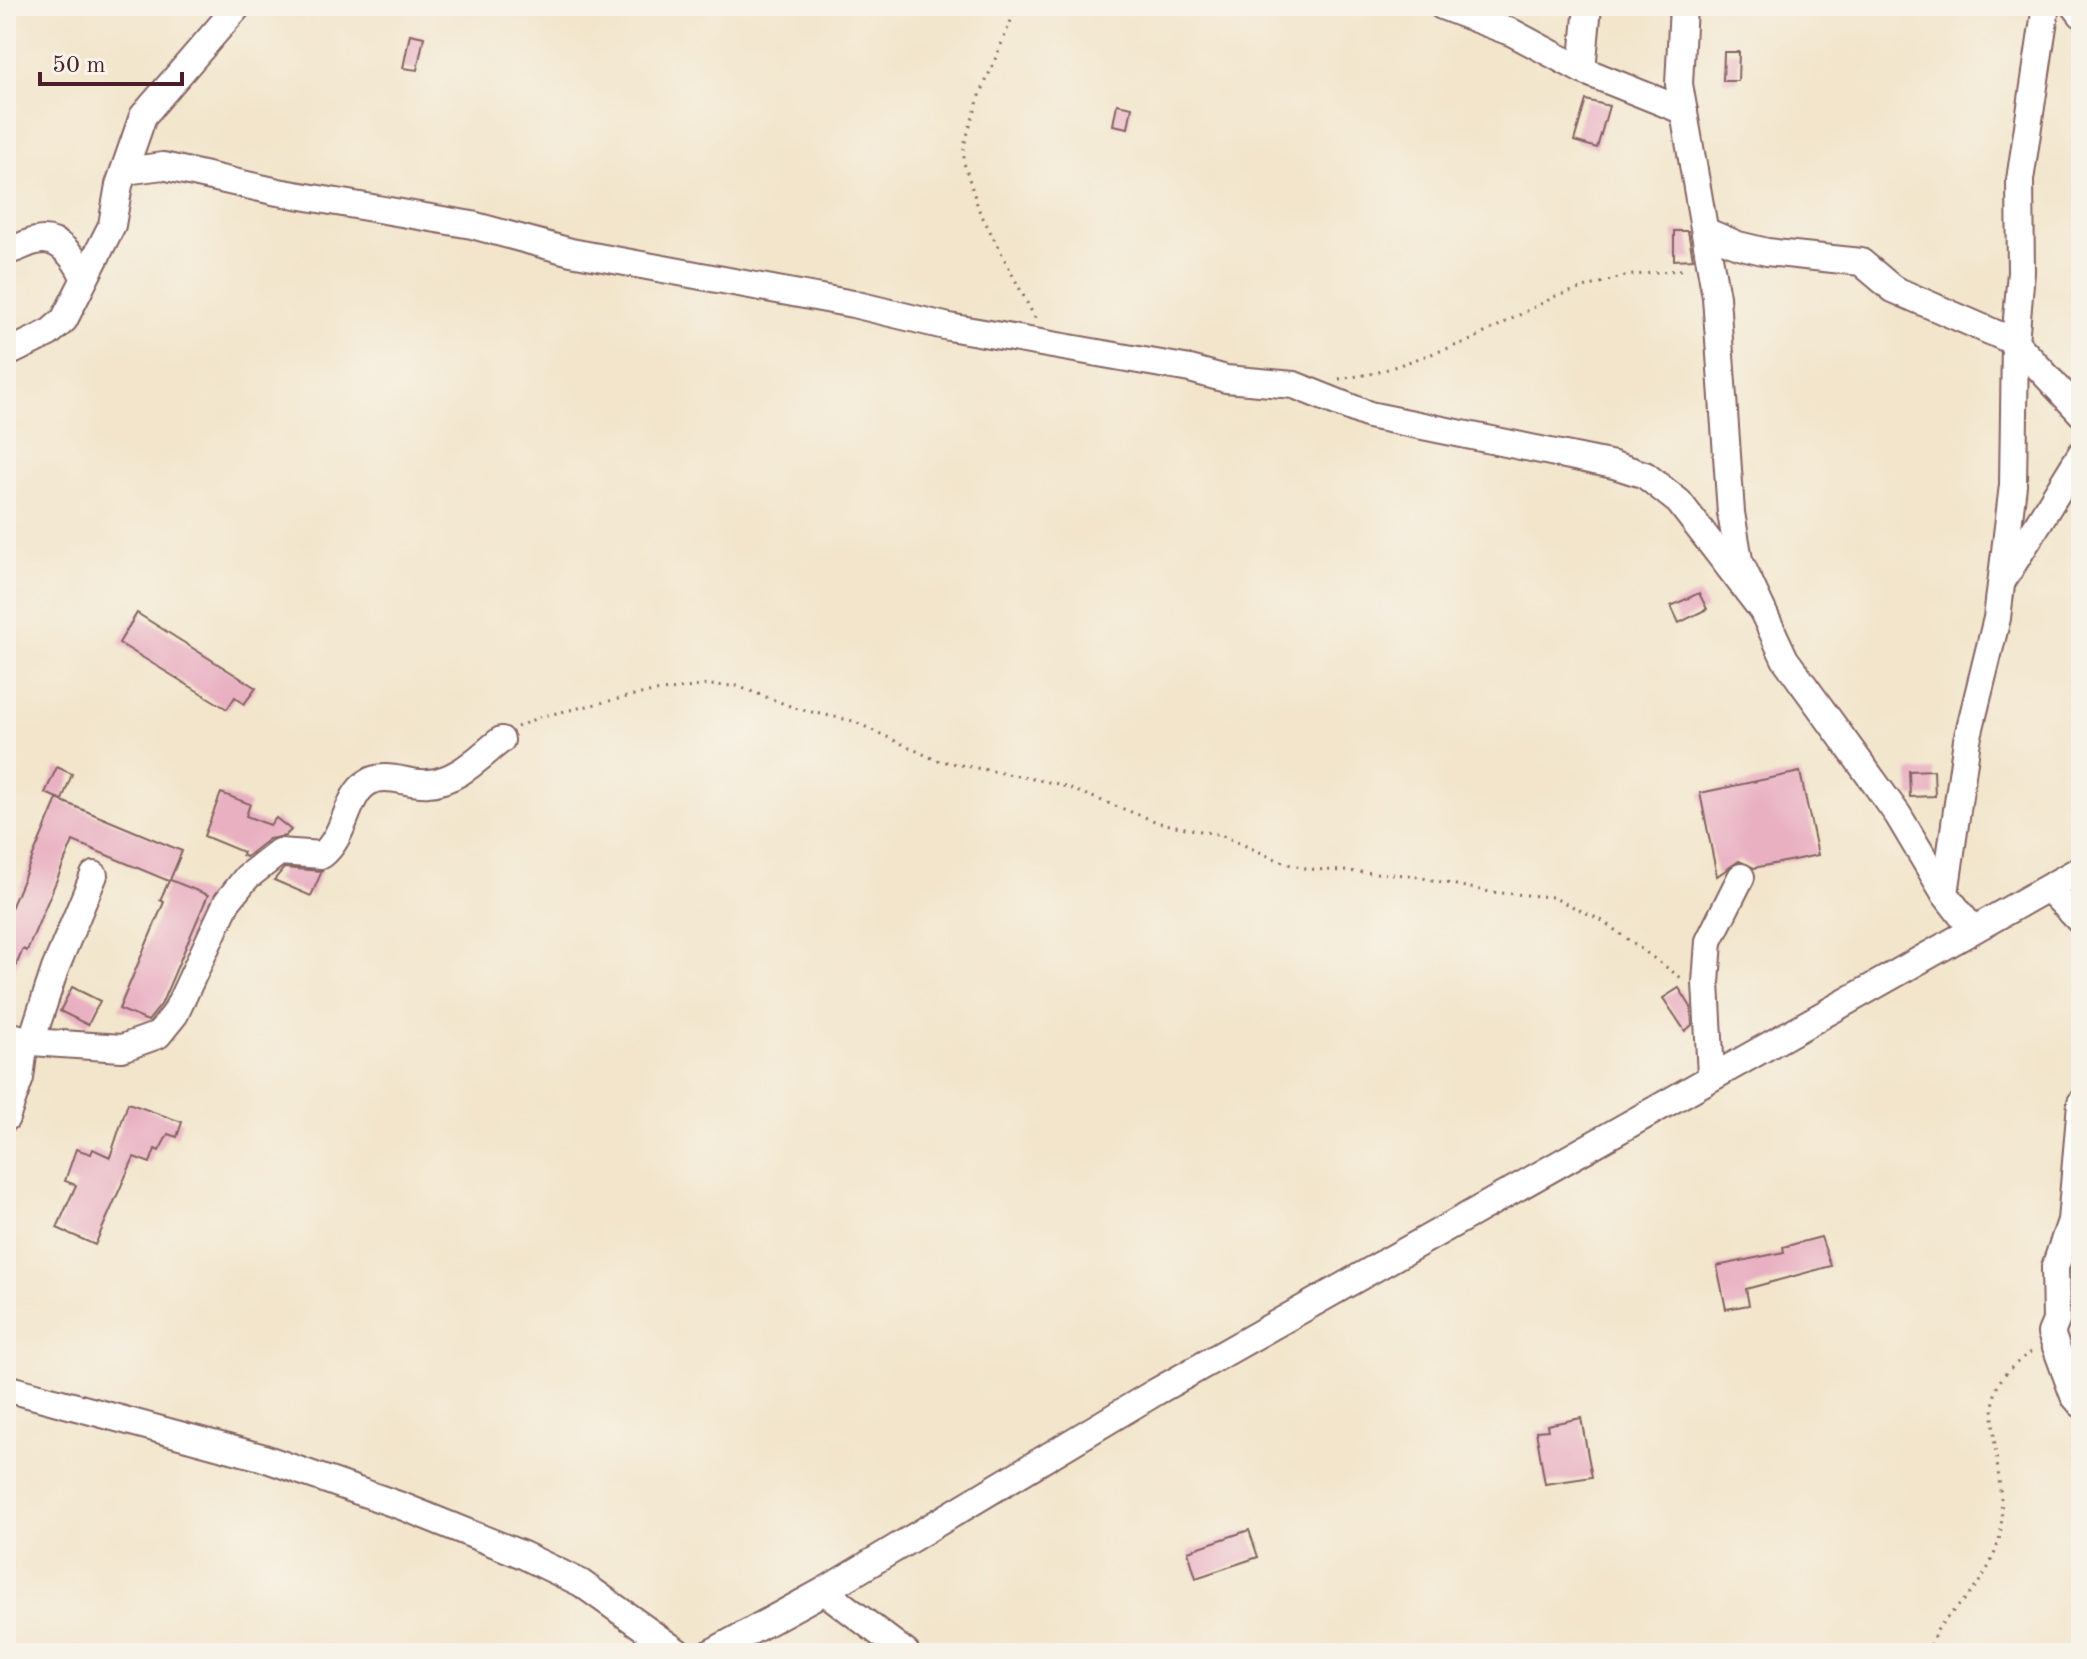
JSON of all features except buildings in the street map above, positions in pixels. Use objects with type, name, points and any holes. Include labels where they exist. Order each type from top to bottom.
[{"type":"street","points":[[6,354],[49,333],[64,320],[77,301],[84,277],[112,225],[135,132],[148,107],[238,6]]},
{"type":"street","points":[[1442,6],[1513,33],[1582,70],[1684,111]]},
{"type":"street","points":[[1582,70],[1588,6]]},
{"type":"street","points":[[1683,6],[1679,84],[1711,269],[1731,513],[1739,560],[1785,659],[1898,815],[1945,894],[1972,929]]},
{"type":"street","points":[[1945,894],[1967,740],[1997,618],[2013,485],[2015,342],[2021,272],[2020,180],[2046,6]]},
{"type":"street","points":[[2075,6],[2081,14]]},
{"type":"street","points":[[125,171],[163,166],[278,192],[472,225],[571,252],[1190,369],[1226,379],[1294,385],[1369,415],[1645,475],[1679,502],[1762,610]]},
{"type":"street","points":[[1705,231],[1738,245],[1767,252],[1861,262],[1893,289],[2015,342],[2081,413]]},
{"type":"street","points":[[6,251],[38,240],[53,241],[79,265],[84,277]]},
{"type":"street","points":[[2001,581],[2032,538],[2081,454]]},
{"type":"street","points":[[21,1039],[122,1048],[158,1035],[175,1014],[227,902],[260,865],[279,852],[322,855],[339,835],[357,793],[368,782],[377,779],[416,783],[444,780],[470,765],[501,740]]},
{"type":"street","points":[[711,1653],[824,1591],[1154,1393],[1711,1075],[2081,869]]},
{"type":"street","points":[[6,1118],[20,1078],[21,1039],[55,969],[94,875]]},
{"type":"street","points":[[1711,1075],[1707,996],[1709,941],[1741,877]]},
{"type":"street","points":[[2048,888],[2081,922]]},
{"type":"street","points":[[2081,1103],[2077,1209],[2055,1267],[2056,1321],[2052,1340],[2074,1396],[2081,1404]]},
{"type":"street","points":[[6,1388],[261,1457],[404,1507],[523,1555],[581,1583],[679,1653]]},
{"type":"street","points":[[824,1591],[906,1653]]},
{"type":"path","points":[[1017,6],[979,98],[964,145],[964,163],[979,210],[1030,314],[1061,346]]},
{"type":"path","points":[[1335,379],[1376,373],[1469,341],[1556,296],[1640,273],[1669,268],[1711,269]]},
{"type":"path","points":[[501,740],[526,720],[605,701],[708,685],[737,686],[798,709],[853,721],[936,760],[1058,784],[1160,823],[1221,835],[1287,864],[1310,869],[1408,875],[1490,892],[1552,897],[1601,920],[1707,996]]},
{"type":"path","points":[[1929,1653],[1938,1625],[1972,1592],[1989,1567],[2000,1535],[2001,1483],[1994,1397],[1998,1384],[2037,1346],[2056,1321]]}]
